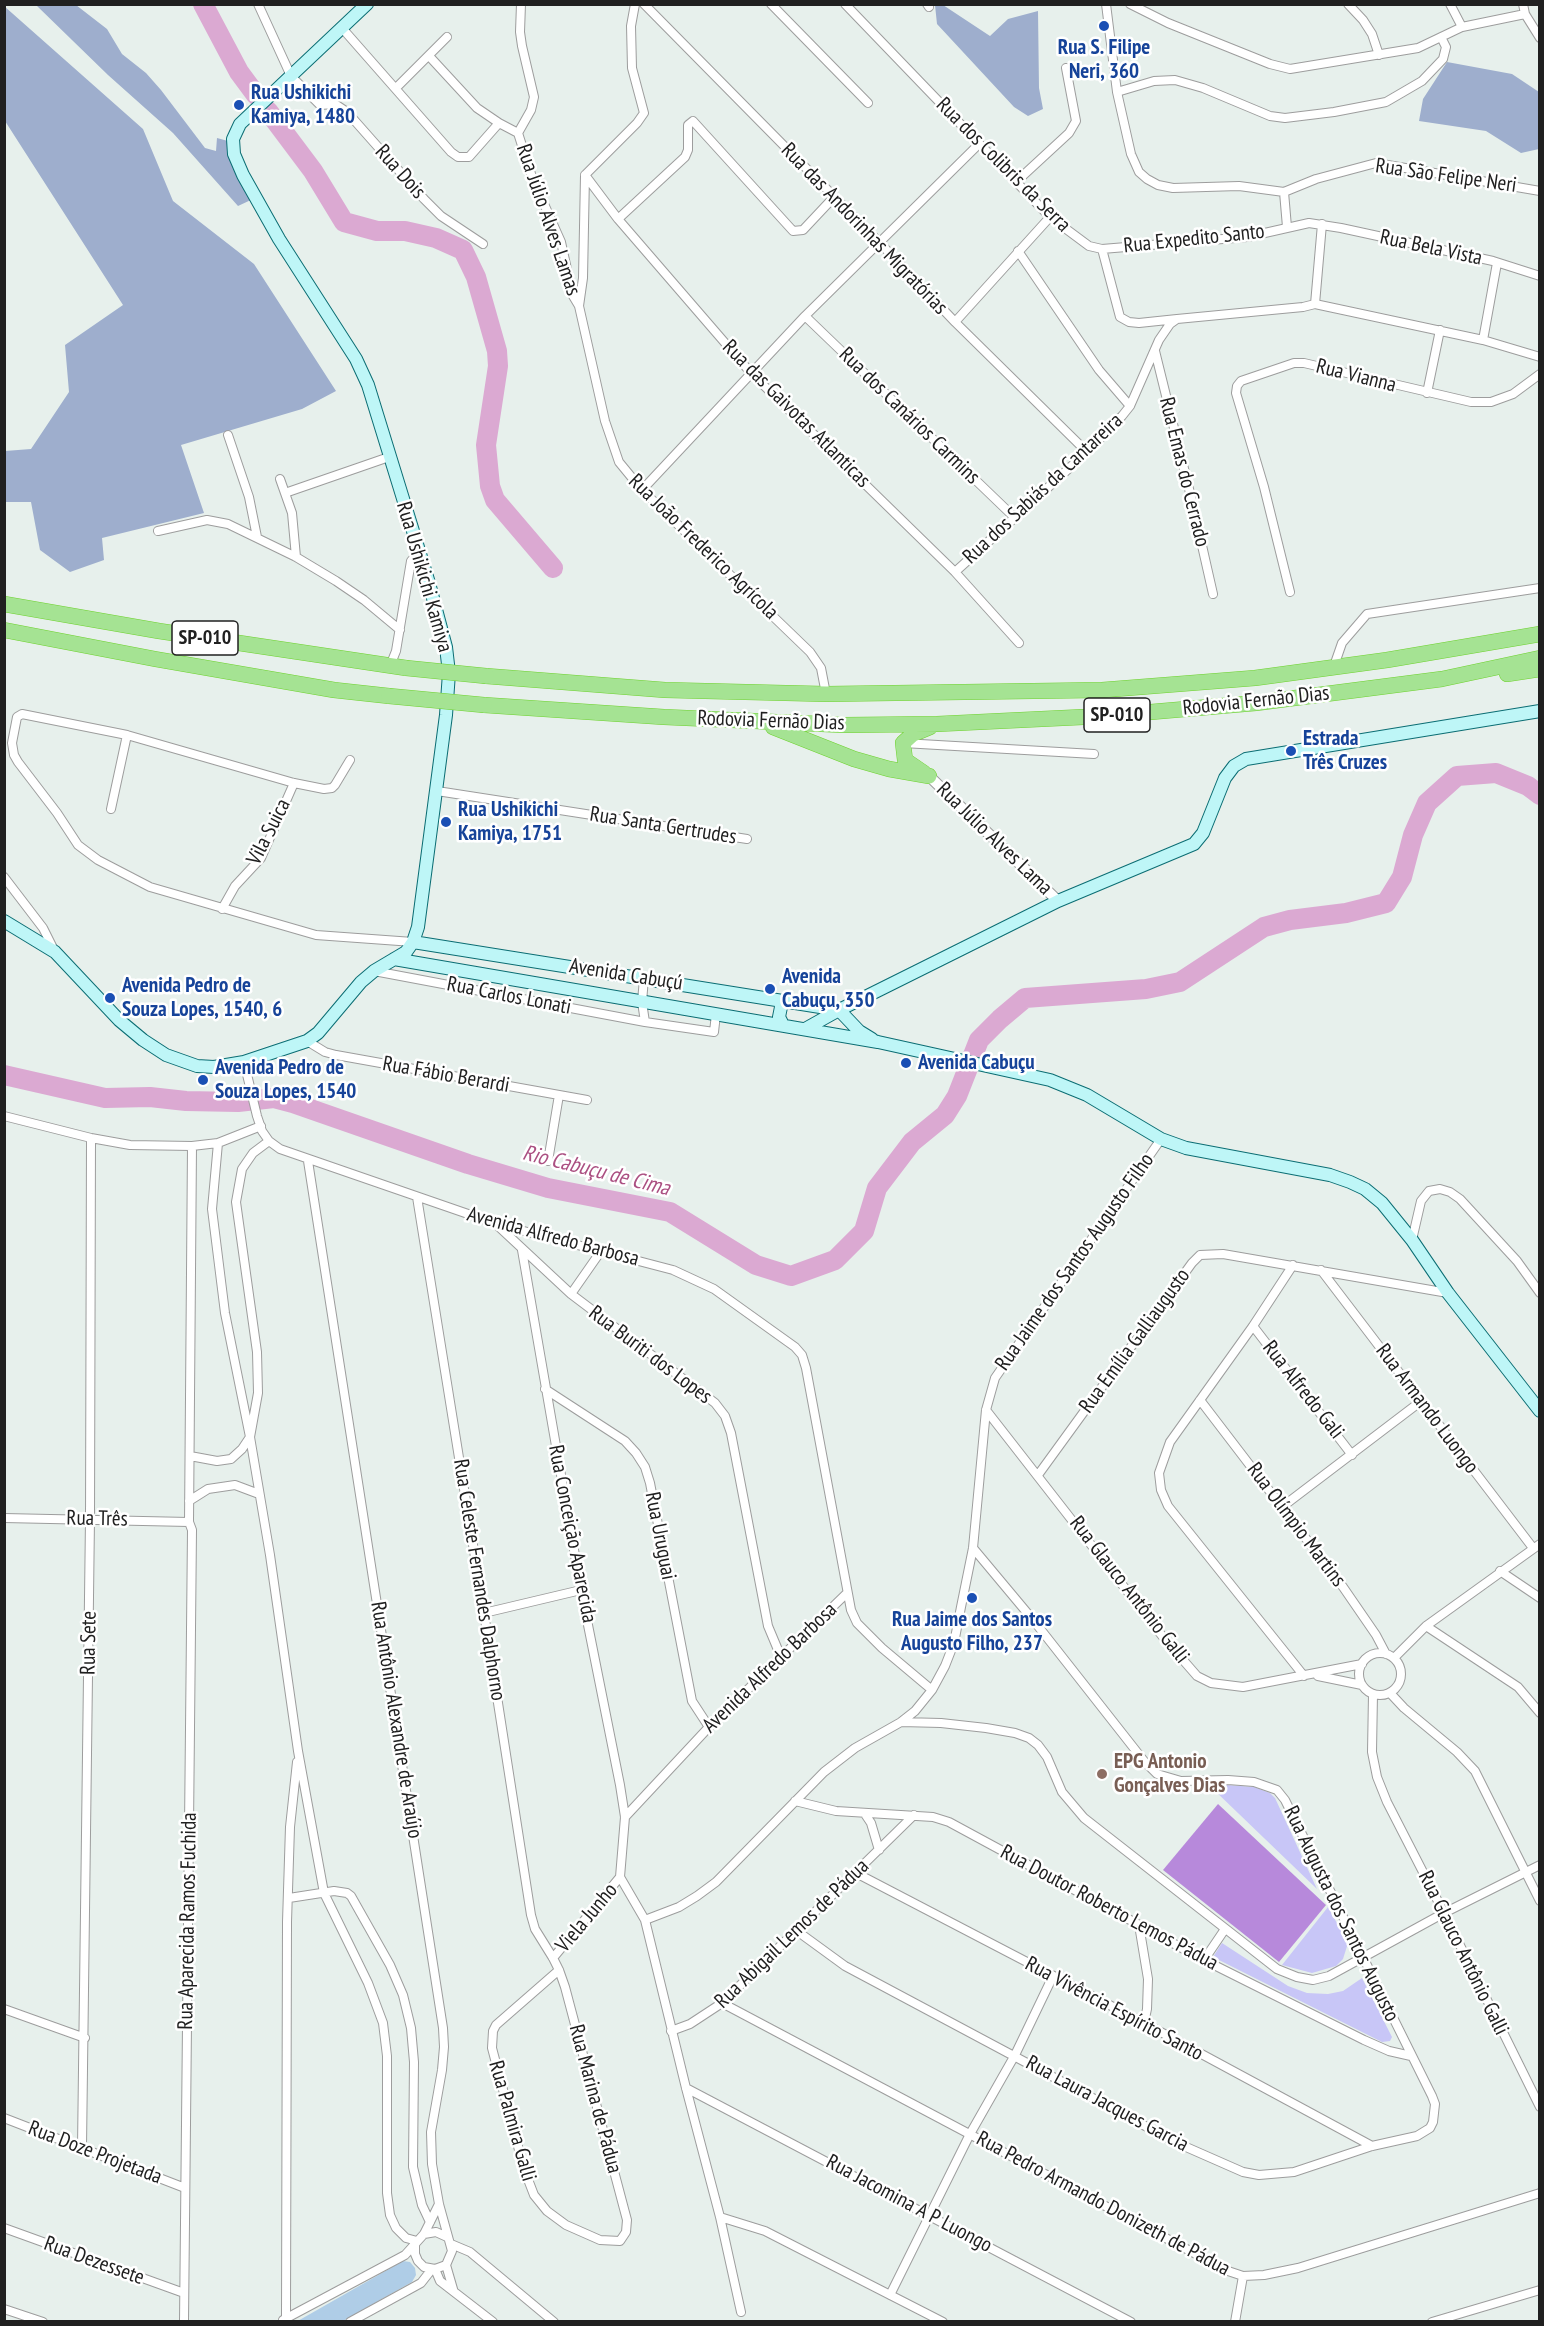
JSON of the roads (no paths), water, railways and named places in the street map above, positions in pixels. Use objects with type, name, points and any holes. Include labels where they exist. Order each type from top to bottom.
[{"type":"highway","name":"Rodovia Fernão Dias","points":[[4,604],[159,631],[406,668],[665,690],[826,694],[1102,690],[1255,678],[1398,658],[1539,634]]},
{"type":"highway","name":"Rodovia Fernão Dias","points":[[4,630],[155,660],[334,690],[484,705],[664,717],[844,725],[937,724],[1104,716],[1256,703],[1477,673],[1539,658]]},
{"type":"highway","points":[[1477,673],[1512,674],[1539,669]]},
{"type":"highway","points":[[755,721],[854,759],[929,776]]},
{"type":"highway","points":[[929,776],[905,760],[903,743],[913,734],[937,724]]},
{"type":"main road","name":"Rua Ushikichi Kamiya","points":[[367,4],[240,124],[233,139],[234,154],[279,238],[368,385],[437,611],[448,666],[446,714],[418,927],[413,942]]},
{"type":"main road","points":[[805,1029],[823,1012],[839,1010],[1058,901],[1194,844],[1203,833],[1225,778],[1234,766],[1246,759],[1539,711]]},
{"type":"main road","points":[[4,921],[55,952],[131,1031],[165,1055],[196,1066],[214,1067],[244,1062],[307,1041],[318,1033],[361,982],[374,971],[406,952],[413,942]]},
{"type":"main road","name":"Avenida Cabuçú","points":[[413,942],[786,1000],[823,1012]]},
{"type":"main road","name":"Avenida Cabuçú","points":[[394,959],[878,1042],[989,1066],[1069,1086],[1161,1139],[1186,1148],[1330,1175],[1350,1182],[1365,1189],[1382,1203],[1412,1240],[1441,1288],[1539,1412]]},
{"type":"main road","points":[[783,1025],[779,1017],[781,1007],[786,1000]]},
{"type":"main road","points":[[839,1010],[859,1031],[878,1042]]},
{"type":"street","points":[[258,4],[291,76]]},
{"type":"street","points":[[429,56],[477,108],[518,134],[531,110],[534,97],[520,32],[521,4]]},
{"type":"street","points":[[585,175],[637,123],[644,113],[632,68],[631,26],[634,4]]},
{"type":"street","name":"Rua das Andorinhas Migratórias","points":[[644,4],[955,322],[1087,452]]},
{"type":"street","points":[[771,4],[868,103]]},
{"type":"street","name":"Rua dos Colibris da Serra","points":[[845,4],[1050,217],[1080,241],[1102,249]]},
{"type":"street","name":"Rua São Felipe Neri","points":[[1106,4],[1117,92],[1131,154],[1139,172],[1147,179],[1173,188],[1239,186],[1284,192],[1316,179],[1376,163],[1539,191]]},
{"type":"street","points":[[1130,4],[1168,23],[1282,68],[1302,69],[1418,48],[1462,27],[1524,9],[1536,24],[1539,38]]},
{"type":"street","points":[[1348,4],[1372,34],[1378,55]]},
{"type":"street","points":[[1450,4],[1462,27]]},
{"type":"street","points":[[342,28],[458,158],[470,157],[499,123]]},
{"type":"street","points":[[396,88],[447,37]]},
{"type":"street","points":[[1117,92],[1154,81],[1175,80],[1203,88],[1270,116],[1285,118],[1334,112],[1386,102],[1422,81],[1443,58],[1446,47],[1441,37]]},
{"type":"street","points":[[1017,182],[1069,133],[1076,121],[1066,68]]},
{"type":"street","name":"Rua Dois","points":[[291,76],[320,105],[340,106],[441,216],[483,244]]},
{"type":"street","points":[[618,219],[685,157],[688,145],[688,125],[693,121],[793,231],[803,230],[834,197]]},
{"type":"street","name":"Rua Júlio Alves Lamas","points":[[518,134],[534,183],[561,242],[573,296],[579,306]]},
{"type":"street","points":[[642,490],[805,316],[979,144]]},
{"type":"street","name":"Rua das Gaivotas Atlanticas","points":[[585,175],[618,219],[751,373],[955,573],[1019,643]]},
{"type":"street","name":"Rua João Frederico Agrícola","points":[[585,175],[583,278],[579,306],[613,448],[622,467],[642,490],[810,652],[821,668],[826,694]]},
{"type":"street","points":[[1284,192],[1287,227]]},
{"type":"street","points":[[955,322],[1050,217]]},
{"type":"street","name":"Rua Expedito Santo","points":[[1102,249],[1247,237],[1309,223],[1322,224]]},
{"type":"street","points":[[1315,304],[1322,224]]},
{"type":"street","name":"Rua Bela Vista","points":[[1322,224],[1497,262],[1539,276]]},
{"type":"street","points":[[1102,249],[1120,317],[1129,322],[1304,308],[1315,304],[1483,340],[1539,357]]},
{"type":"street","points":[[1018,251],[1094,363],[1130,406]]},
{"type":"street","points":[[1483,340],[1497,262]]},
{"type":"street","name":"Rua dos Canários Carmins","points":[[805,316],[1014,517]]},
{"type":"street","name":"Rua dos Sabiás da Cantareira","points":[[955,573],[1087,452],[1130,406],[1164,332],[1177,319]]},
{"type":"street","points":[[1427,393],[1440,330]]},
{"type":"street","name":"Rua Emas do Cerrado","points":[[1155,350],[1213,594]]},
{"type":"street","name":"Rua Vianna","points":[[1290,592],[1236,393],[1241,381],[1294,363],[1304,363],[1427,393],[1471,402],[1491,402],[1513,394],[1539,374]]},
{"type":"street","points":[[228,435],[249,497],[257,537]]},
{"type":"street","points":[[285,493],[390,457]]},
{"type":"street","points":[[280,479],[294,522],[296,557]]},
{"type":"street","points":[[158,531],[193,522],[216,520],[296,557],[356,594],[400,630]]},
{"type":"street","points":[[390,666],[396,651],[411,561],[419,552]]},
{"type":"street","points":[[1334,666],[1342,643],[1367,614],[1539,588]]},
{"type":"street","points":[[350,760],[332,788],[324,789],[294,783],[127,735],[22,714],[16,719],[12,743],[14,755],[78,845],[98,860],[150,887],[316,934],[413,942]]},
{"type":"street","points":[[111,809],[127,735]]},
{"type":"street","points":[[903,743],[1094,754]]},
{"type":"street","name":"Rua Júlio Alves Lama","points":[[929,776],[1058,901]]},
{"type":"street","name":"Vila Suica","points":[[222,909],[235,886],[261,858],[294,783]]},
{"type":"street","name":"Rua Santa Gertrudes","points":[[437,790],[747,840]]},
{"type":"street","points":[[4,877],[36,918],[55,952]]},
{"type":"street","name":"Rua Carlos Lonati","points":[[374,971],[645,1022],[714,1032],[716,1014]]},
{"type":"street","points":[[644,978],[642,1002],[645,1022]]},
{"type":"street","name":"Rua Fábio Berardi","points":[[307,1041],[325,1052],[336,1055],[587,1100]]},
{"type":"street","points":[[190,1456],[217,1461],[231,1459],[242,1449],[250,1437],[258,1393],[257,1352],[236,1202],[242,1169],[253,1153],[268,1141],[257,1116],[244,1062]]},
{"type":"street","points":[[548,1161],[559,1095]]},
{"type":"street","points":[[4,1116],[91,1138],[130,1145],[192,1146],[218,1143],[261,1126]]},
{"type":"street","name":"Rua Sete","points":[[82,2148],[90,1519],[91,1138]]},
{"type":"street","name":"Rua Jaime dos Santos Augusto Filho","points":[[645,1920],[679,1907],[716,1882],[824,1772],[855,1748],[901,1722],[915,1711],[932,1689],[954,1643],[973,1548],[986,1410],[995,1378],[1161,1139]]},
{"type":"street","name":"Avenida Alfredo Barbosa","points":[[268,1141],[308,1161],[497,1224],[673,1270],[714,1289],[795,1347],[802,1355],[847,1593],[709,1727],[625,1817]]},
{"type":"street","points":[[218,1143],[212,1209],[225,1313],[250,1437],[270,1555],[298,1751],[324,1893],[368,1983],[383,2023],[387,2056],[387,2193],[390,2215],[396,2228],[416,2244]]},
{"type":"street","name":"Rua Aparecida Ramos Fuchida","points":[[184,2322],[192,1530],[189,1522],[189,1501],[192,1146]]},
{"type":"street","name":"Rua Antônio Alexandre de Araújo","points":[[308,1161],[443,2028],[442,2070],[431,2133],[432,2164],[439,2204],[449,2240],[451,2258],[446,2265]]},
{"type":"street","points":[[1412,1240],[1421,1201],[1429,1191],[1440,1188],[1450,1192],[1460,1198],[1517,1262],[1539,1293]]},
{"type":"street","name":"Rua Celeste Fernandes Dalphorno","points":[[417,1197],[531,1915],[535,1929],[553,1958]]},
{"type":"street","name":"Rua Buriti dos Lopes","points":[[497,1224],[571,1294],[715,1403],[725,1416],[731,1433],[768,1626],[781,1657]]},
{"type":"street","name":"Rua Conceição Aparecida","points":[[522,1250],[581,1590],[625,1817]]},
{"type":"street","points":[[571,1294],[600,1251]]},
{"type":"street","name":"Rua Emília Galliaugusto","points":[[1038,1475],[1200,1255],[1223,1254],[1441,1288]]},
{"type":"street","points":[[1293,1265],[1253,1326],[1170,1442],[1159,1473],[1161,1490],[1168,1506],[1304,1676]]},
{"type":"street","name":"Rua Armando Luongo","points":[[1321,1270],[1420,1402],[1536,1546]]},
{"type":"street","name":"Rua Alfredo Gali","points":[[1253,1326],[1352,1455]]},
{"type":"street","name":"Rua Uruguai","points":[[545,1389],[625,1441],[645,1467],[692,1701],[709,1727]]},
{"type":"street","name":"Rua Olímpio Martins","points":[[1200,1400],[1343,1587],[1390,1656]]},
{"type":"street","points":[[1282,1507],[1420,1402]]},
{"type":"street","name":"Rua Glauco Antônio Galli","points":[[986,1410],[1163,1637],[1197,1676],[1211,1683],[1243,1688],[1362,1664]]},
{"type":"street","points":[[189,1501],[208,1490],[235,1485],[259,1494]]},
{"type":"street","name":"Rua Três","points":[[4,1518],[189,1522]]},
{"type":"street","points":[[1390,1656],[1426,1626],[1536,1546]]},
{"type":"street","name":"Rua Augusta dos Santos Augusto","points":[[973,1548],[1054,1646],[1144,1761],[1157,1774],[1180,1781],[1254,1782],[1277,1790],[1294,1816],[1435,2104],[1433,2122]]},
{"type":"street","points":[[1500,1571],[1539,1598]]},
{"type":"street","points":[[484,1613],[581,1590]]},
{"type":"street","points":[[847,1593],[850,1610],[857,1623],[882,1648],[932,1689]]},
{"type":"street","points":[[1426,1626],[1518,1688],[1539,1713]]},
{"type":"street","points":[[1372,1655],[1390,1656],[1398,1663],[1401,1677],[1395,1689],[1390,1693],[1373,1694],[1362,1685],[1360,1678],[1362,1664],[1372,1655]]},
{"type":"street","name":"Rua Glauco Antônio Galli","points":[[1315,1675],[1362,1685]]},
{"type":"street","points":[[1390,1693],[1404,1708],[1457,1752],[1475,1771],[1539,1901]]},
{"type":"street","name":"Rua Glauco Antônio Galli","points":[[1373,1694],[1372,1752],[1377,1777],[1387,1802],[1539,2107]]},
{"type":"street","points":[[901,1722],[986,1728],[1029,1738],[1047,1757],[1062,1792],[1084,1818],[1277,1969],[1297,1977],[1313,1980],[1329,1976],[1444,1913],[1539,1865]]},
{"type":"street","points":[[298,1751],[290,1827],[287,1922],[283,2320],[405,2255],[424,2234],[439,2204]]},
{"type":"street","name":"Rua Doutor Roberto Lemos Pádua","points":[[795,1801],[816,1807],[865,1814],[914,1815],[949,1822],[1204,1960],[1364,2040],[1389,2051],[1411,2056]]},
{"type":"street","name":"Rua Abigail Lemos de Pádua","points":[[865,1814],[871,1823],[879,1850]]},
{"type":"street","name":"Rua Abigail Lemos de Pádua","points":[[671,2031],[690,2024],[722,2003],[914,1815]]},
{"type":"street","points":[[625,1817],[621,1877],[645,1920],[671,2031],[720,2217],[741,2312]]},
{"type":"street","name":"Rua Vivência Espírito Santo","points":[[856,1873],[1144,2023],[1372,2146]]},
{"type":"street","name":"Viela Junho","points":[[553,1958],[621,1877]]},
{"type":"street","points":[[289,1898],[341,1890],[351,1896],[390,1965],[403,1995],[411,2028],[414,2062],[413,2167],[422,2205],[430,2222]]},
{"type":"street","points":[[1139,1925],[1148,1979],[1144,2023]]},
{"type":"street","points":[[1204,1960],[1225,1929]]},
{"type":"street","name":"Rua Laura Jacques Garcia","points":[[797,1931],[824,1953],[845,1966],[1178,2143],[1216,2162],[1243,2172],[1259,2175],[1294,2172],[1372,2146],[1417,2136],[1430,2128],[1433,2122]]},
{"type":"street","name":"Rua Marina de Pádua","points":[[553,1958],[559,1970],[627,2220],[626,2232],[620,2241]]},
{"type":"street","name":"Rua Palmira Galli","points":[[559,1970],[501,2020],[493,2031],[492,2048],[524,2169],[534,2195],[547,2211],[566,2225],[600,2240],[620,2241]]},
{"type":"street","points":[[890,2295],[929,2214],[970,2134],[1015,2055],[1053,1976]]},
{"type":"street","name":"Rua Pedro Armando Donizeth de Pádua","points":[[722,2003],[1227,2271],[1243,2276],[1264,2275],[1298,2268],[1539,2193]]},
{"type":"street","points":[[4,2009],[85,2038]]},
{"type":"street","name":"Rua Jacomina A P Luongo","points":[[686,2088],[1131,2322]]},
{"type":"street","name":"Rua Doze Projetada","points":[[4,2118],[185,2188]]},
{"type":"street","points":[[720,2217],[765,2230],[943,2322]]},
{"type":"street","name":"Rua Dezessete","points":[[4,2228],[184,2294]]},
{"type":"street","points":[[424,2234],[436,2232],[470,2252],[554,2322]]},
{"type":"street","points":[[416,2244],[415,2254],[418,2261],[433,2269],[440,2282],[453,2289],[493,2322]]},
{"type":"street","points":[[350,2322],[421,2283],[433,2269],[446,2265],[453,2289]]},
{"type":"street","points":[[1235,2322],[1243,2276]]},
{"type":"street","points":[[1432,2322],[1539,2290]]},
{"type":"street","points":[[4,2309],[43,2322]]},
{"type":"waterway","points":[[203,4],[239,72],[256,95]]},
{"type":"waterway","points":[[268,111],[313,171],[344,222],[377,231],[405,231],[436,238],[463,250],[476,277],[497,351],[498,366],[486,445],[490,486],[495,500],[553,568]]},
{"type":"waterway","name":"Rio Cabuçu de Cima","points":[[4,1075],[105,1098],[150,1097],[186,1101],[238,1102],[274,1098],[468,1164],[548,1188],[670,1212],[756,1265],[791,1276],[835,1260],[864,1231],[877,1188],[912,1142],[945,1115],[957,1096],[979,1040],[1025,998],[1146,989],[1180,982],[1264,927],[1290,920],[1346,913],[1386,903],[1402,877],[1413,835],[1427,803],[1457,776],[1496,773],[1528,786],[1540,795]]},
{"type":"place","name":"Rua S. Filipe Neri, 360","points":[[1104,26]]},
{"type":"place","name":"Rua Ushikichi Kamiya, 1480","points":[[239,105]]},
{"type":"place","name":"Estrada Três Cruzes","points":[[1291,751]]},
{"type":"place","name":"Rua Ushikichi Kamiya, 1751","points":[[446,822]]},
{"type":"place","name":"Avenida Cabuçu, 350","points":[[770,989]]},
{"type":"place","name":"Avenida Pedro de Souza Lopes, 1540, 6","points":[[110,998]]},
{"type":"place","name":"Avenida Cabuçu","points":[[906,1063]]},
{"type":"place","name":"Avenida Pedro de Souza Lopes, 1540","points":[[203,1080]]},
{"type":"place","name":"Rua Jaime dos Santos Augusto Filho, 237","points":[[972,1598]]},
{"type":"place","name":"EPG Antonio Gonçalves Dias","points":[[1102,1774]]}]
